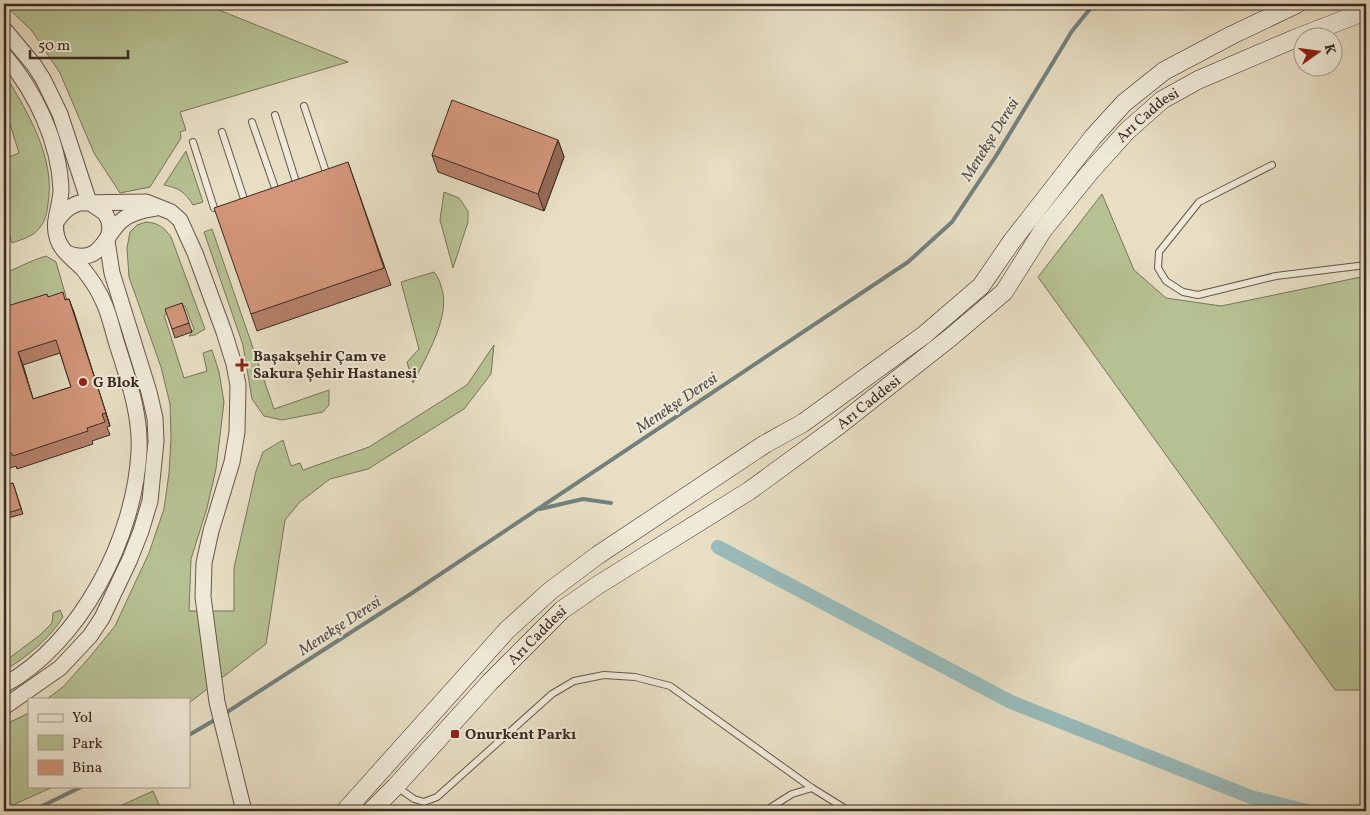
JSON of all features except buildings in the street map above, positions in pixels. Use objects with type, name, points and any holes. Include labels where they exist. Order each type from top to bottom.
[{"type":"main road","name":"Arı Caddesi","points":[[345,811],[507,630],[550,591],[598,555],[765,444],[803,424],[924,335],[981,286],[1012,241],[1093,136],[1124,103],[1164,71],[1297,4]]},
{"type":"main road","name":"Arı Caddesi","points":[[371,811],[490,682],[562,610],[598,585],[749,491],[838,426],[951,337],[1004,292],[1043,230],[1090,172],[1126,131],[1162,100],[1206,76],[1366,11]]},
{"type":"street","points":[[4,29],[34,65],[53,98],[66,129],[89,202],[105,213],[109,221],[110,230],[107,241],[115,286],[150,392],[155,418],[156,451],[150,501],[141,531],[130,560],[102,618],[90,636],[60,668],[4,707]]},
{"type":"street","points":[[4,55],[34,100],[45,123],[60,173],[61,196],[55,229],[57,239],[92,281],[104,302],[135,405],[139,450],[132,503],[122,534],[98,586],[83,610],[57,642],[25,671],[4,685]]},
{"type":"street","points":[[56,222],[62,212],[70,206],[89,202],[146,202],[171,212],[180,220],[195,253],[224,332],[238,385],[238,432],[232,462],[211,531],[204,563],[203,597],[217,702],[244,811]]},
{"type":"street","points":[[69,254],[77,257],[86,257],[100,249],[120,222],[134,213],[162,207]]},
{"type":"lane","points":[[304,106],[326,172]]},
{"type":"lane","points":[[274,115],[296,182]]},
{"type":"lane","points":[[252,122],[275,188]]},
{"type":"lane","points":[[222,132],[244,199]]},
{"type":"lane","points":[[193,142],[214,208]]},
{"type":"lane","points":[[1272,165],[1200,202],[1159,252],[1158,268],[1166,281],[1182,292],[1198,295],[1276,276],[1366,266]]},
{"type":"lane","points":[[396,786],[414,799],[424,802],[437,797],[552,694],[574,681],[604,675],[635,677],[670,686],[812,788],[849,811]]},
{"type":"lane","points":[[765,811],[792,794],[812,788]]},
{"type":"green space","points":[[4,4],[204,4],[348,62],[180,112],[186,130],[180,132],[181,138],[150,187],[120,193],[94,153],[60,73],[32,31]]},
{"type":"green space","points":[[4,73],[22,103],[38,136],[48,169],[49,187],[47,213],[41,226],[32,235],[12,243],[4,217],[4,159],[19,153],[4,105]]},
{"type":"green space","points":[[186,151],[203,202],[193,205],[181,191],[164,185]]},
{"type":"green space","points":[[444,192],[459,198],[468,211],[468,222],[453,268],[440,220]]},
{"type":"green space","points":[[1102,194],[1134,270],[1166,298],[1221,306],[1366,276],[1366,690],[1335,690],[1038,277]]},
{"type":"green space","points":[[146,222],[154,223],[171,237],[205,329],[189,336],[194,329],[185,306],[164,315],[184,378],[207,371],[203,353],[212,350],[219,372],[224,402],[216,469],[207,508],[191,559],[189,611],[234,611],[234,568],[256,471],[263,452],[283,440],[291,466],[300,463],[303,470],[369,447],[467,385],[494,345],[491,374],[464,409],[368,469],[330,479],[300,502],[285,520],[266,644],[190,702],[190,698],[48,698],[63,687],[115,626],[149,553],[164,509],[171,438],[170,404],[161,367],[129,277],[127,248],[130,232],[137,225]]},
{"type":"green space","points":[[212,229],[274,409],[329,390],[329,405],[323,412],[282,420],[264,416],[252,399],[243,345],[204,232]]},
{"type":"green space","points":[[46,256],[56,262],[67,300],[4,318],[4,273]]},
{"type":"green space","points":[[434,272],[441,286],[443,310],[436,336],[413,383],[407,362],[419,349],[401,282]]},
{"type":"green space","points":[[60,610],[63,617],[44,641],[4,671],[4,662],[40,635],[52,623],[53,613]]},
{"type":"green space","points":[[28,713],[28,788],[51,788],[4,809],[4,725]]},
{"type":"green space","points":[[153,791],[162,811],[109,811]]},
{"type":"waterway","name":"Menekşe Deresi","points":[[224,714],[409,595],[908,262],[952,222],[996,156],[1072,31],[1094,4]]},
{"type":"waterway","points":[[540,509],[583,499],[611,503]]},
{"type":"waterway","points":[[718,547],[1011,702],[1251,797],[1307,811]]},
{"type":"waterway","name":"Menekşe Deresi","points":[[190,734],[218,718]]},
{"type":"waterway","name":"Menekşe Deresi","points":[[32,811],[79,788]]},
{"type":"place","name":"Başakşehir Çam ve Sakura Şehir Hastanesi","points":[[242,365]]},
{"type":"place","name":"G Blok","points":[[83,382]]},
{"type":"place","name":"Onurkent Parkı","points":[[455,734]]}]
